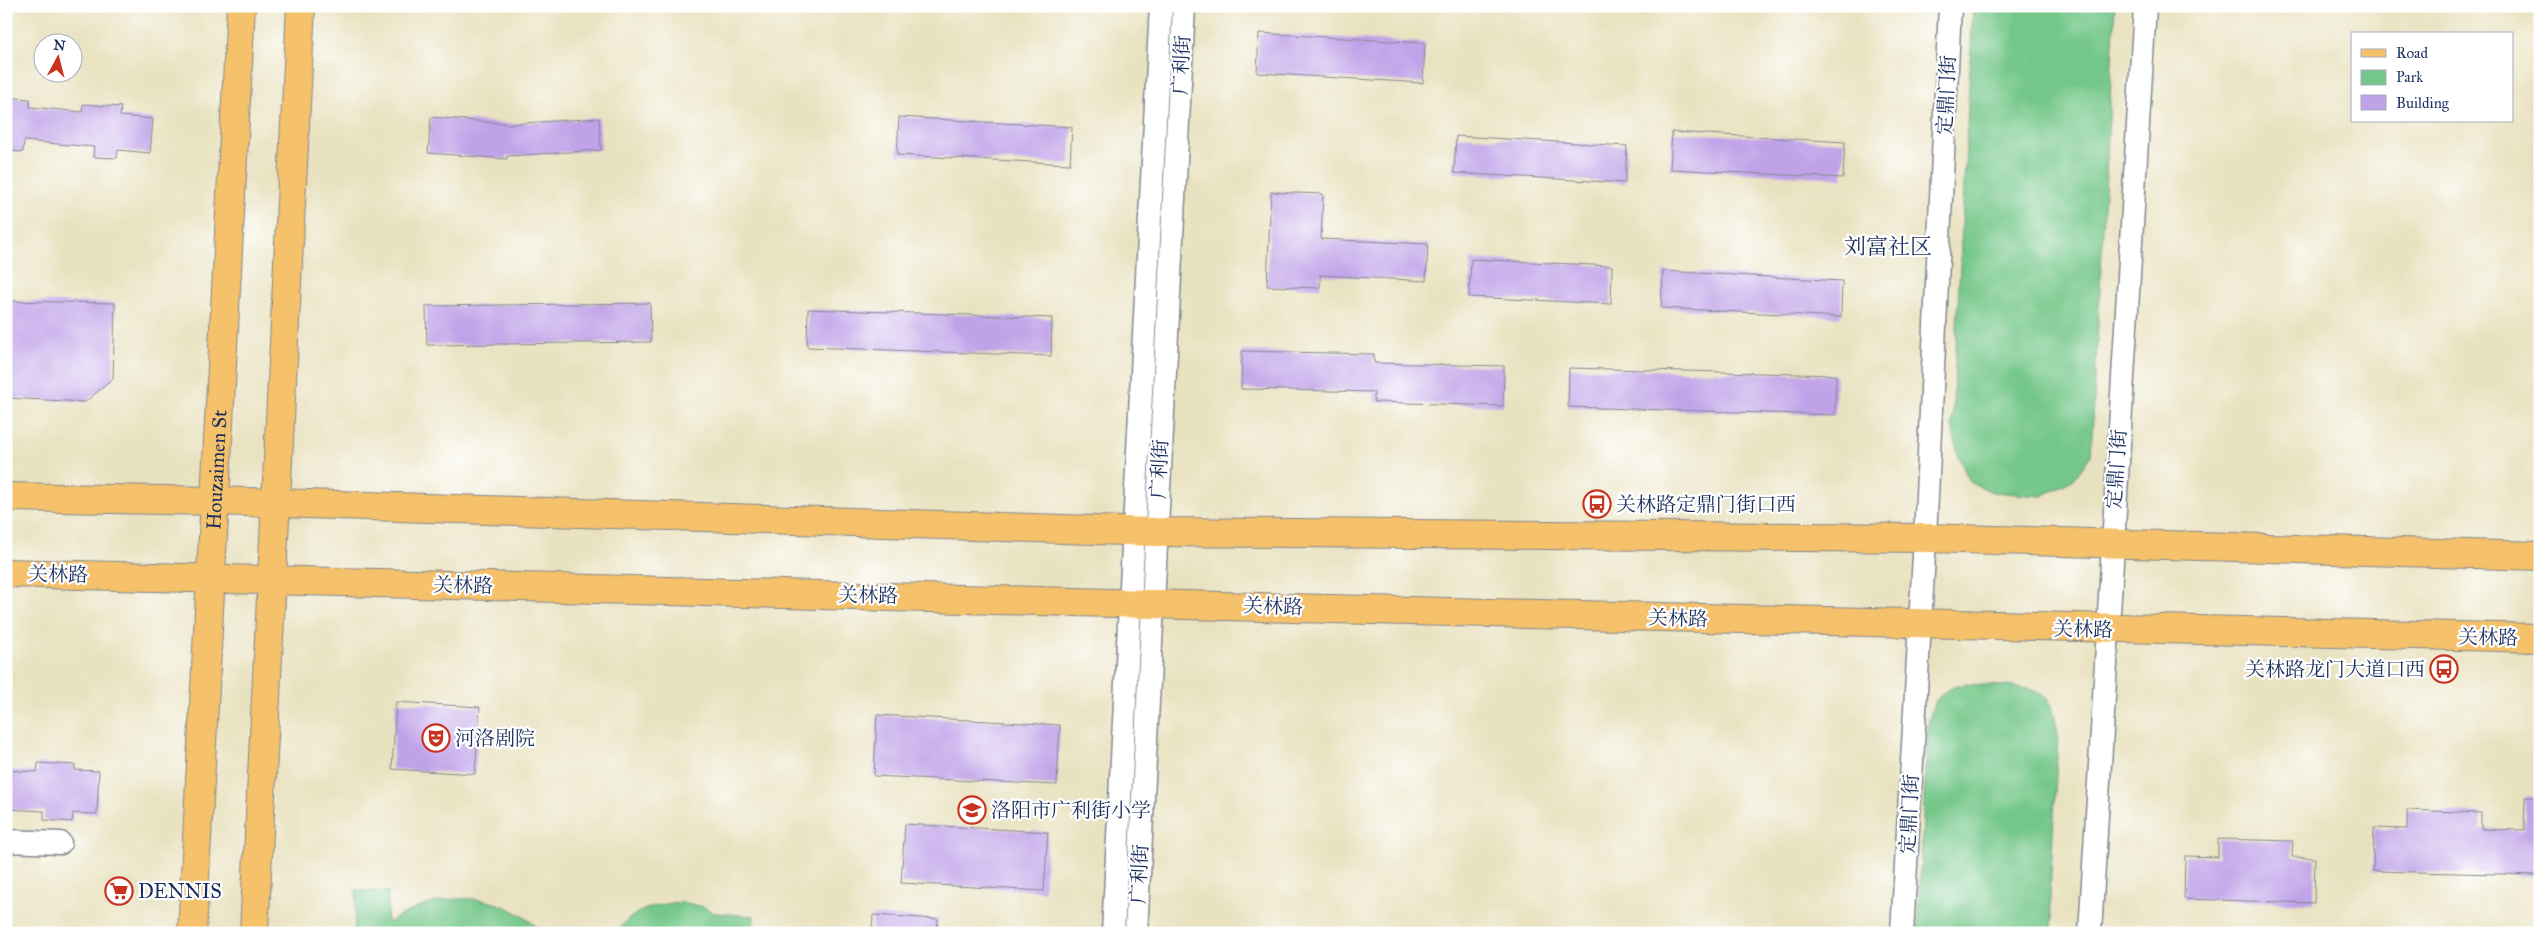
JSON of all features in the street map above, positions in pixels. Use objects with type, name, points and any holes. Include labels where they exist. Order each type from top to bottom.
[{"type":"main road","name":"Houzaimen St","points":[[192,933],[241,6]]},
{"type":"main road","points":[[254,933],[301,6]]},
{"type":"main road","points":[[6,497],[215,501],[1144,531],[1925,538],[2540,556]]},
{"type":"main road","name":"关林路","points":[[6,573],[1142,602],[1920,626],[2540,638]]},
{"type":"street","name":"广利街","points":[[1136,933],[1142,602],[1161,6]]},
{"type":"street","name":"广利街","points":[[1144,531],[1184,6]]},
{"type":"street","name":"定鼎门街","points":[[1902,933],[1925,538],[1950,6]]},
{"type":"street","name":"定鼎门街","points":[[2090,933],[2145,6]]},
{"type":"street","name":"广利街","points":[[1113,933],[1142,602]]},
{"type":"street","points":[[6,841],[60,843]]},
{"type":"green space","points":[[1973,6],[2115,6],[2091,455],[2074,479],[2042,496],[1992,492],[1970,482],[1959,458],[1952,426]]},
{"type":"green space","points":[[1965,684],[2006,686],[2036,691],[2047,699],[2052,708],[2058,736],[2050,894],[2052,933],[1917,933],[1928,724],[1935,702],[1939,697],[1949,689]]},
{"type":"green space","points":[[356,890],[388,892],[387,923],[407,912],[427,905],[447,900],[467,899],[487,901],[507,908],[526,918],[544,933],[354,933]]},
{"type":"green space","points":[[681,902],[704,907],[714,913],[754,916],[753,933],[617,933],[629,919],[645,910],[663,904]]},
{"type":"building","points":[[1259,33],[1425,43],[1423,83],[1257,73]]},
{"type":"building","points":[[6,97],[30,99],[30,107],[82,112],[83,104],[121,107],[120,116],[153,119],[150,153],[118,150],[117,158],[93,157],[94,147],[24,141],[23,152],[6,151]]},
{"type":"building","points":[[431,117],[510,124],[599,118],[601,150],[507,156],[507,159],[428,153]]},
{"type":"building","points":[[899,117],[1072,127],[1070,164],[897,155]]},
{"type":"building","points":[[1672,132],[1845,142],[1843,178],[1670,169]]},
{"type":"building","points":[[1456,136],[1627,146],[1625,183],[1454,173]]},
{"type":"building","points":[[1271,192],[1323,194],[1321,239],[1428,244],[1426,281],[1320,275],[1320,288],[1267,286]]},
{"type":"building","points":[[1471,259],[1612,266],[1611,304],[1469,297]]},
{"type":"building","points":[[1663,271],[1842,281],[1841,317],[1661,308]]},
{"type":"building","points":[[6,301],[115,303],[113,379],[85,402],[6,398]]},
{"type":"building","points":[[650,303],[651,342],[427,345],[426,306]]},
{"type":"building","points":[[808,309],[1052,318],[1051,356],[807,347]]},
{"type":"building","points":[[1242,351],[1374,354],[1374,363],[1504,366],[1503,406],[1374,402],[1374,392],[1241,389]]},
{"type":"building","points":[[1569,368],[1836,375],[1835,415],[1568,407]]},
{"type":"building","name":"河洛剧院","points":[[396,702],[480,707],[475,774],[392,769]]},
{"type":"building","points":[[877,715],[1060,725],[1057,785],[874,776]]},
{"type":"building","points":[[38,763],[75,765],[75,770],[99,771],[97,814],[73,813],[72,822],[44,820],[44,811],[6,809],[6,770],[37,772]]},
{"type":"building","points":[[2525,797],[2540,798],[2540,875],[2373,871],[2374,828],[2407,829],[2407,810],[2481,813],[2481,829],[2524,830]]},
{"type":"building","points":[[905,824],[1048,832],[1044,891],[901,883]]},
{"type":"building","points":[[2218,839],[2293,841],[2292,857],[2315,858],[2314,903],[2184,899],[2185,856],[2218,857]]},
{"type":"building","points":[[873,915],[938,919],[937,933],[872,933]]},
{"type":"place","name":"关林路定鼎门街口西","points":[[1597,504]]},
{"type":"place","name":"关林路龙门大道口西","points":[[2444,669]]},
{"type":"place","name":"河洛剧院","points":[[436,738]]},
{"type":"place","name":"洛阳市广利街小学","points":[[972,810]]},
{"type":"place","name":"DENNIS","points":[[119,891]]},
{"type":"district","name":"刘富社区","points":[[1888,246]]}]
